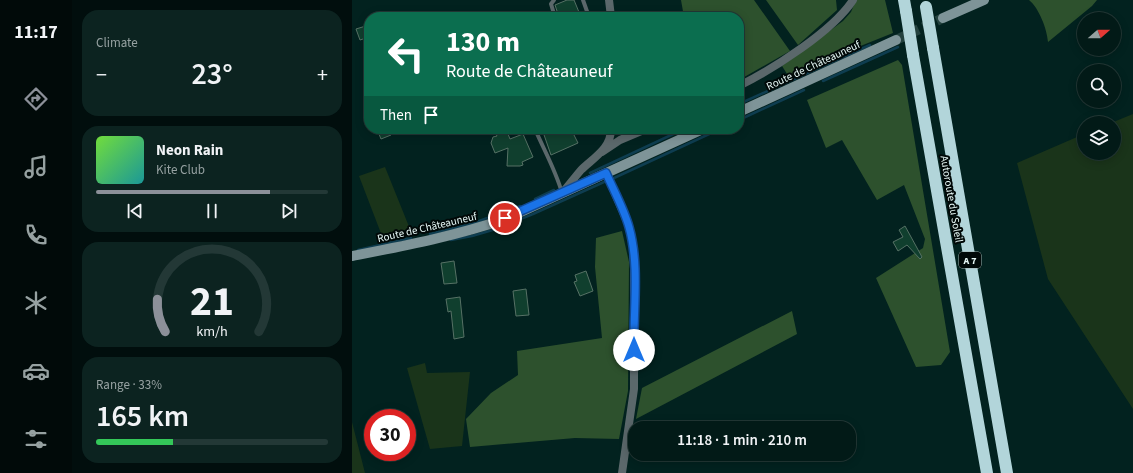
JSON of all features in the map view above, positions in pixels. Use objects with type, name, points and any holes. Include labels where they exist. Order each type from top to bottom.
[{"type":"highway","name":"Autoroute du Soleil","points":[[925,4],[1007,473]]},
{"type":"highway","name":"Autoroute du Soleil","points":[[905,6],[987,473]]},
{"type":"main road","points":[[943,18],[984,0]]},
{"type":"main road","name":"Route de Châteauneuf","points":[[744,110],[896,40]]},
{"type":"main road","name":"Route de Châteauneuf","points":[[352,256],[421,242],[481,227],[532,208],[692,134]]},
{"type":"street","points":[[609,0],[610,12]]},
{"type":"street","points":[[744,83],[774,66],[836,21],[846,11],[853,0]]},
{"type":"street","points":[[600,154],[611,134]]},
{"type":"street","points":[[562,193],[582,169],[600,154],[620,140],[634,134]]},
{"type":"street","points":[[606,173],[629,226],[633,244],[634,388],[622,473]]},
{"type":"lane","points":[[553,12],[551,4],[554,0]]},
{"type":"lane","points":[[583,0],[587,12]]},
{"type":"lane","points":[[537,134],[558,177],[562,193]]},
{"type":"green space","points":[[681,0],[754,0],[790,51],[744,77],[744,12],[683,12]]},
{"type":"green space","points":[[766,0],[836,0],[837,10],[798,45]]},
{"type":"green space","points":[[856,0],[885,0],[893,33],[789,77],[782,66],[843,21],[851,12]]},
{"type":"green space","points":[[1029,0],[1097,0],[1085,12],[1077,12],[1077,18],[1048,42],[1042,19]]},
{"type":"green space","points":[[898,60],[902,65],[950,352],[941,365],[916,367],[876,278],[923,248],[925,239],[904,185],[877,200],[842,140],[826,148],[807,100]]},
{"type":"green space","points":[[1133,114],[1133,409],[1048,279],[1017,163],[1077,137],[1077,160],[1121,160],[1121,119]]},
{"type":"green space","points":[[385,167],[410,229],[382,236],[359,176]]},
{"type":"green space","points":[[622,231],[629,262],[628,391],[619,439],[575,438],[470,447],[466,419],[491,393],[518,375],[517,351],[602,338],[595,267],[596,238]]},
{"type":"green space","points":[[792,311],[797,334],[636,419],[642,388]]},
{"type":"green space","points":[[425,363],[427,373],[470,372],[462,446],[430,449],[407,368]]},
{"type":"green space","points":[[352,422],[365,473],[352,473]]},
{"type":"building","points":[[567,0],[574,0],[579,12],[557,12],[555,5]]},
{"type":"building","points":[[364,27],[364,39],[360,40],[356,29]]},
{"type":"building","points":[[379,134],[391,134],[391,135],[381,139]]},
{"type":"building","points":[[496,134],[508,134],[510,139],[523,134],[533,157],[522,162],[523,165],[507,166],[508,148],[495,153],[491,143],[493,137],[497,136]]},
{"type":"building","points":[[544,134],[574,134],[578,143],[551,155]]},
{"type":"building","points":[[905,226],[922,257],[920,259],[907,245],[898,251],[893,242],[903,237],[899,230]]},
{"type":"building","points":[[454,261],[457,283],[444,284],[441,263]]},
{"type":"building","points":[[586,271],[593,291],[580,296],[574,282],[577,281],[575,275]]},
{"type":"building","points":[[526,289],[529,315],[516,316],[513,291]]},
{"type":"building","points":[[460,297],[464,337],[454,339],[451,311],[448,312],[446,299]]},
{"type":"waterway","points":[[744,102],[870,45]]},
{"type":"waterway","points":[[823,81],[898,47]]},
{"type":"waterway","points":[[744,118],[804,90]]},
{"type":"waterway","points":[[590,173],[673,134]]},
{"type":"waterway","points":[[614,178],[709,134]]},
{"type":"waterway","points":[[508,224],[604,182]]},
{"type":"waterway","points":[[535,199],[554,190]]},
{"type":"waterway","points":[[430,234],[471,224],[520,206]]},
{"type":"waterway","points":[[451,240],[496,229]]},
{"type":"waterway","points":[[358,250],[411,238]]},
{"type":"tunnel","points":[[896,40],[943,18]]},
{"type":"route","points":[[505,218],[532,208],[606,173],[629,226],[633,244],[634,350]]}]
